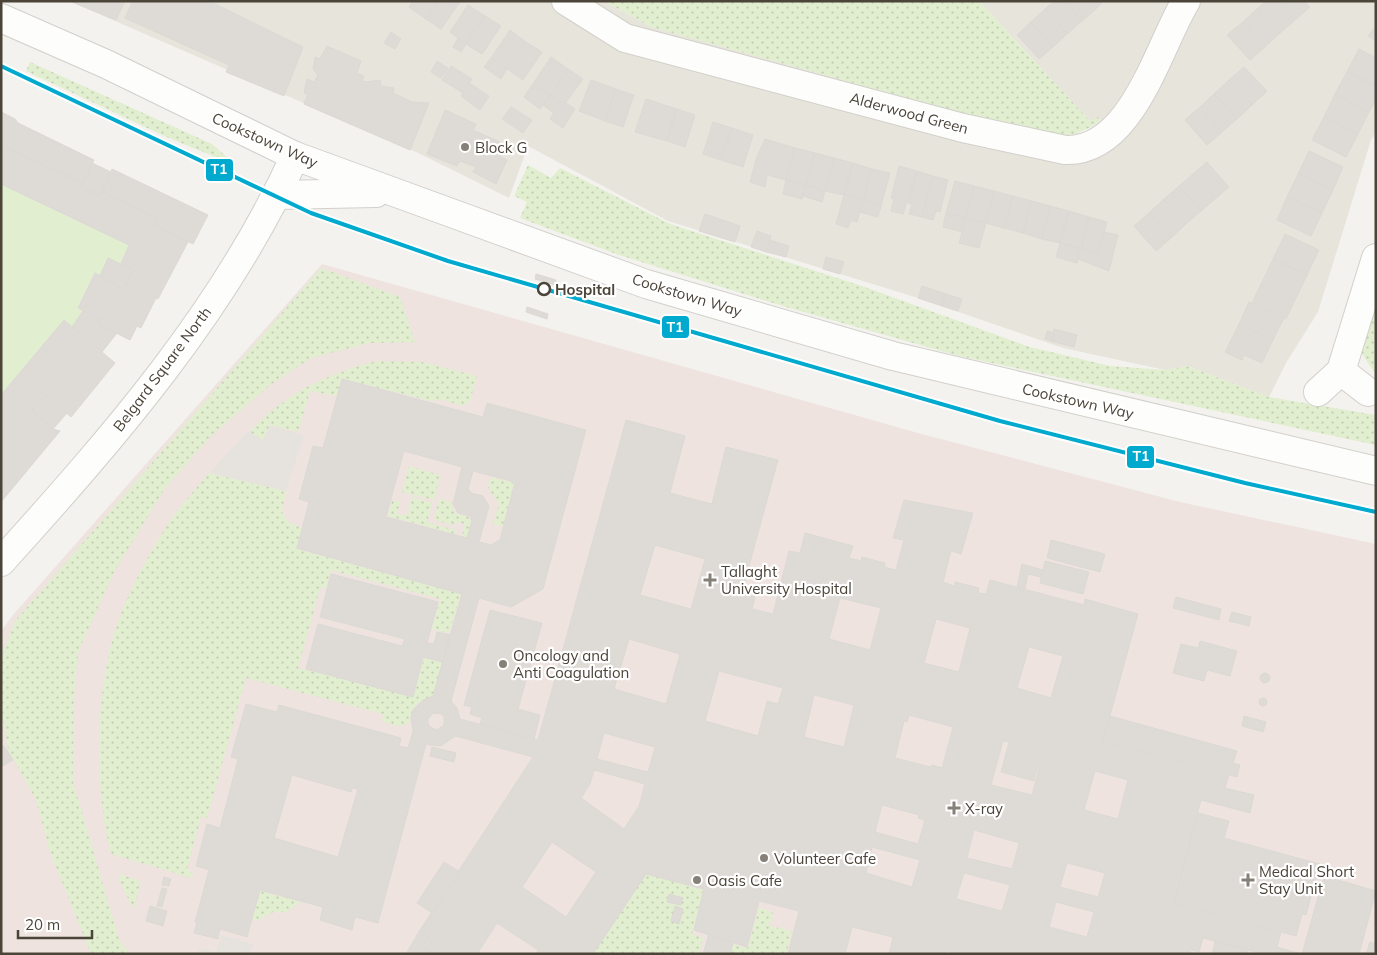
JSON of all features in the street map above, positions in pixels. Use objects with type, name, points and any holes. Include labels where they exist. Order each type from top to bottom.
[{"type":"street","name":"Alderwood Green","points":[[566,1],[625,38],[963,128],[1065,150],[1080,151],[1100,141],[1120,125],[1154,69],[1186,1]]},
{"type":"street","name":"Cookstown Way","points":[[1,18],[106,64],[295,156],[399,193],[567,257],[646,284],[893,356],[1376,471]]},
{"type":"street","name":"Belgard Square North","points":[[1,562],[121,424],[184,346],[244,254],[277,195],[295,156]]},
{"type":"street","points":[[277,195],[333,192],[399,193]]},
{"type":"street","points":[[1318,392],[1341,371],[1376,258]]},
{"type":"street","points":[[1341,371],[1368,392]]},
{"type":"shaded area","points":[[69,1],[604,1],[651,27],[1030,132],[1084,133],[1101,120],[1090,121],[979,1],[1376,1],[1376,132],[1371,140],[1318,312],[1286,363],[1269,397],[1187,366],[1165,370],[1063,348],[918,298],[668,221],[528,146],[509,198],[416,152]]},
{"type":"shaded area","name":"Tallaght University Hospital","points":[[322,264],[918,433],[1180,502],[1376,544],[1376,954],[1,954],[1,631],[13,615]]},
{"type":"shaded area","points":[[270,426],[304,435],[286,491],[209,473],[248,431],[263,440]]},
{"type":"shaded area","points":[[221,935],[253,944],[250,954],[198,954],[199,948],[216,952]]},
{"type":"green space","points":[[604,1],[979,1],[1090,121],[1099,117],[1101,120],[1075,134],[1051,135],[1030,132],[651,27]]},
{"type":"green space","points":[[30,62],[212,144],[228,158],[227,162],[162,135],[26,71]]},
{"type":"green space","points":[[528,165],[551,178],[560,168],[670,224],[862,286],[1030,347],[1110,366],[1165,370],[1187,366],[1269,397],[1376,415],[1376,445],[959,356],[786,307],[619,255],[520,218],[527,202],[514,196]]},
{"type":"green space","points":[[1,184],[129,245],[121,264],[100,276],[94,274],[78,307],[83,311],[72,327],[64,320],[1,395]]},
{"type":"green space","points":[[321,268],[400,297],[415,342],[369,343],[311,358],[270,385],[212,435],[165,488],[114,572],[78,652],[74,699],[73,782],[119,939],[129,954],[91,954],[50,852],[36,800],[8,749],[1,710],[1,658],[15,621]]},
{"type":"green space","points":[[1376,299],[1376,375],[1361,352]]},
{"type":"green space","points":[[377,361],[422,362],[477,376],[470,401],[463,406],[440,399],[431,401],[342,379],[336,396],[310,391],[298,432],[270,425],[263,439],[254,438],[251,434],[252,429],[265,416],[309,386],[325,378]]},
{"type":"green space","points":[[409,466],[440,475],[434,500],[402,492]]},
{"type":"green space","points":[[209,473],[286,491],[282,512],[288,522],[302,528],[297,549],[461,594],[449,633],[432,629],[440,599],[331,570],[326,588],[320,588],[298,668],[413,697],[424,658],[442,662],[433,696],[415,705],[408,724],[396,726],[382,721],[383,714],[246,678],[207,818],[201,817],[187,869],[193,874],[192,878],[111,854],[102,806],[99,731],[108,658],[124,606],[140,571],[168,524]]},
{"type":"green space","points":[[491,477],[514,483],[503,526],[493,524],[499,504],[488,488]]},
{"type":"green space","points":[[412,497],[432,503],[427,522],[455,530],[455,534],[388,516],[392,500],[400,502],[397,514],[407,516]]},
{"type":"green space","points":[[439,499],[452,502],[451,505],[456,514],[469,517],[471,521],[467,538],[462,536],[465,524],[455,522],[453,525],[434,520]]},
{"type":"green space","points":[[120,874],[139,881],[134,908],[119,879]]},
{"type":"green space","points":[[646,874],[703,890],[692,934],[703,938],[699,954],[593,954]]},
{"type":"green space","points":[[260,891],[301,902],[286,912],[273,912],[257,921],[252,920]]},
{"type":"green space","points":[[759,907],[773,913],[769,926],[792,931],[786,954],[731,954],[733,944],[748,948]]},
{"type":"building","points":[[70,1],[125,1],[116,20]]},
{"type":"building","points":[[133,1],[209,1],[303,47],[284,96],[226,72],[229,65],[125,18]]},
{"type":"building","points":[[413,1],[438,1],[426,19],[409,7]]},
{"type":"building","points":[[438,1],[460,2],[441,29],[426,19]]},
{"type":"building","points":[[1054,1],[1065,1],[1082,21],[1067,34],[1045,9]]},
{"type":"building","points":[[1065,1],[1091,1],[1097,8],[1082,21]]},
{"type":"building","points":[[1091,1],[1104,1],[1097,8]]},
{"type":"building","points":[[1266,1],[1278,1],[1295,20],[1279,34],[1257,9]]},
{"type":"building","points":[[1278,1],[1304,1],[1310,7],[1295,20]]},
{"type":"building","points":[[468,5],[485,16],[466,44],[450,32]]},
{"type":"building","points":[[1045,9],[1067,34],[1053,47],[1031,22]]},
{"type":"building","points":[[1257,9],[1279,34],[1265,47],[1243,22]]},
{"type":"building","points":[[485,16],[501,26],[482,54],[466,44]]},
{"type":"building","points":[[1031,22],[1053,47],[1039,59],[1017,35]]},
{"type":"building","points":[[1243,22],[1265,47],[1250,60],[1227,35]]},
{"type":"building","points":[[1376,26],[1376,41],[1368,36]]},
{"type":"building","points":[[510,30],[526,42],[507,69],[491,58]]},
{"type":"building","points":[[391,32],[401,39],[395,49],[384,43]]},
{"type":"building","points":[[458,38],[466,44],[461,52],[453,47]]},
{"type":"building","points":[[526,42],[542,52],[523,80],[507,69]]},
{"type":"building","points":[[327,46],[361,61],[357,73],[364,76],[362,81],[380,80],[381,86],[394,88],[393,93],[412,102],[429,103],[410,150],[304,104],[308,94],[304,93],[307,79],[314,82],[318,75],[313,69],[315,57],[320,59]]},
{"type":"building","points":[[1359,49],[1376,58],[1376,86],[1347,72]]},
{"type":"building","points":[[551,57],[568,69],[550,95],[533,84]]},
{"type":"building","points":[[491,58],[507,69],[501,79],[484,67]]},
{"type":"building","points":[[437,61],[448,68],[441,78],[431,72]]},
{"type":"building","points":[[451,66],[472,79],[463,93],[442,80]]},
{"type":"building","points":[[1244,67],[1267,91],[1252,105],[1229,80]]},
{"type":"building","points":[[568,69],[583,79],[564,105],[550,95]]},
{"type":"building","points":[[1347,72],[1376,86],[1376,99],[1369,112],[1335,94]]},
{"type":"building","points":[[591,80],[616,89],[605,121],[579,111]]},
{"type":"building","points":[[1229,80],[1252,105],[1237,119],[1214,94]]},
{"type":"building","points":[[469,83],[489,96],[480,110],[461,96]]},
{"type":"building","points":[[533,84],[550,95],[540,109],[524,97]]},
{"type":"building","points":[[616,89],[634,95],[623,127],[605,121]]},
{"type":"building","points":[[1214,94],[1237,119],[1222,132],[1200,107]]},
{"type":"building","points":[[1335,94],[1369,112],[1358,134],[1324,117]]},
{"type":"building","points":[[550,95],[564,105],[566,103],[575,109],[563,128],[550,119],[554,113],[543,105]]},
{"type":"building","points":[[646,99],[677,109],[667,141],[635,132]]},
{"type":"building","points":[[511,107],[532,120],[523,133],[502,119]]},
{"type":"building","points":[[1200,107],[1222,132],[1207,145],[1185,120]]},
{"type":"building","points":[[677,109],[695,115],[685,147],[667,141]]},
{"type":"building","name":"Block G","points":[[445,110],[476,124],[473,130],[500,142],[498,145],[504,148],[500,157],[507,160],[496,184],[473,172],[476,167],[460,161],[457,166],[427,154]]},
{"type":"building","points":[[1,112],[15,119],[18,123],[94,160],[83,183],[1,145]]},
{"type":"building","points":[[1324,117],[1358,134],[1346,157],[1312,140]]},
{"type":"building","points":[[713,122],[732,128],[721,160],[703,154]]},
{"type":"building","points":[[732,128],[753,135],[743,167],[721,160]]},
{"type":"building","points":[[765,139],[795,148],[786,180],[767,175],[765,187],[750,182],[757,156]]},
{"type":"building","points":[[1,145],[83,183],[81,187],[100,196],[102,192],[158,218],[155,225],[188,242],[141,328],[137,326],[130,340],[98,324],[100,319],[78,308],[95,273],[124,289],[133,270],[121,264],[129,245],[1,184]]},
{"type":"building","points":[[795,148],[815,153],[806,185],[786,180]]},
{"type":"building","points":[[1309,151],[1343,167],[1333,190],[1298,174]]},
{"type":"building","points":[[815,153],[834,158],[825,191],[806,185]]},
{"type":"building","points":[[834,158],[853,163],[844,195],[825,191]]},
{"type":"building","points":[[1207,162],[1229,187],[1215,199],[1193,174]]},
{"type":"building","points":[[92,163],[111,172],[100,196],[81,187]]},
{"type":"building","points":[[853,163],[872,169],[863,200],[844,195]]},
{"type":"building","points":[[899,166],[917,171],[903,214],[891,211],[894,199],[891,198]]},
{"type":"building","points":[[112,169],[208,215],[193,244],[155,225],[158,218],[102,192]]},
{"type":"building","points":[[872,169],[890,173],[881,206],[863,200]]},
{"type":"building","points":[[917,171],[933,176],[922,217],[909,214],[912,204],[908,203]]},
{"type":"building","points":[[1193,174],[1215,199],[1201,211],[1179,186]]},
{"type":"building","points":[[1298,174],[1333,190],[1322,213],[1287,197]]},
{"type":"building","points":[[933,176],[948,180],[940,212],[936,211],[933,220],[922,217]]},
{"type":"building","points":[[786,180],[806,185],[802,199],[783,194]]},
{"type":"building","points":[[955,181],[974,186],[966,218],[946,213]]},
{"type":"building","points":[[806,185],[825,191],[822,202],[803,196]]},
{"type":"building","points":[[974,186],[994,191],[986,223],[966,218]]},
{"type":"building","points":[[1179,186],[1201,211],[1186,224],[1164,199]]},
{"type":"building","points":[[994,191],[1013,196],[1004,228],[986,223]]},
{"type":"building","points":[[844,195],[863,200],[857,222],[851,220],[848,228],[836,224]]},
{"type":"building","points":[[1013,196],[1032,201],[1023,233],[1004,228]]},
{"type":"building","points":[[1287,197],[1322,213],[1311,236],[1277,220]]},
{"type":"building","points":[[1164,199],[1186,224],[1171,238],[1149,213]]},
{"type":"building","points":[[863,200],[881,206],[878,217],[859,212]]},
{"type":"building","points":[[1032,201],[1050,206],[1042,239],[1023,233]]},
{"type":"building","points":[[1050,206],[1069,211],[1060,243],[1042,239]]},
{"type":"building","points":[[1069,211],[1089,217],[1081,249],[1060,243]]},
{"type":"building","points":[[946,213],[966,218],[962,232],[943,227]]},
{"type":"building","points":[[1149,213],[1171,238],[1156,251],[1134,226]]},
{"type":"building","points":[[705,214],[740,226],[735,242],[699,231]]},
{"type":"building","points":[[1089,217],[1107,222],[1098,253],[1081,249]]},
{"type":"building","points":[[966,218],[986,223],[979,248],[959,243]]},
{"type":"building","points":[[757,231],[771,236],[766,252],[751,247]]},
{"type":"building","points":[[1104,232],[1118,235],[1109,271],[1078,259],[1081,249],[1098,253]]},
{"type":"building","points":[[1285,234],[1319,250],[1307,275],[1273,259]]},
{"type":"building","points":[[770,240],[789,246],[786,257],[766,252]]},
{"type":"building","points":[[1060,243],[1081,249],[1077,263],[1056,257]]},
{"type":"building","points":[[826,257],[844,262],[840,274],[823,269]]},
{"type":"building","points":[[108,258],[133,270],[124,289],[100,276]]},
{"type":"building","points":[[1273,259],[1307,275],[1295,300],[1261,284]]},
{"type":"building","points":[[536,274],[556,280],[555,285],[535,279]]},
{"type":"building","points":[[1261,284],[1295,300],[1286,319],[1252,303]]},
{"type":"building","points":[[922,286],[946,294],[942,306],[918,298]]},
{"type":"building","points":[[946,294],[962,299],[958,311],[942,306]]},
{"type":"building","points":[[1249,302],[1284,318],[1273,340],[1239,324]]},
{"type":"building","points":[[527,307],[548,314],[547,319],[526,312]]},
{"type":"building","points":[[83,311],[100,319],[98,324],[117,333],[102,352],[72,327]]},
{"type":"building","points":[[64,320],[115,363],[71,417],[46,395],[32,411],[53,429],[60,431],[1,502],[1,395]]},
{"type":"building","points":[[1239,324],[1273,340],[1262,363],[1244,355],[1242,360],[1225,352]]},
{"type":"building","points":[[1054,329],[1077,335],[1074,347],[1051,341]]},
{"type":"building","points":[[1047,331],[1054,333],[1051,341],[1045,339]]},
{"type":"building","points":[[342,379],[483,417],[487,403],[586,430],[543,589],[511,607],[479,598],[451,701],[457,708],[460,719],[538,740],[626,420],[685,436],[670,493],[712,504],[726,447],[778,460],[743,588],[745,588],[744,593],[755,597],[752,609],[773,614],[789,551],[800,553],[805,533],[853,546],[849,558],[861,561],[862,557],[885,563],[884,567],[896,570],[904,540],[893,538],[904,500],[973,513],[961,554],[951,551],[943,582],[954,586],[955,582],[979,588],[978,593],[986,594],[990,580],[1084,605],[1085,599],[1138,614],[1103,741],[1229,774],[1225,788],[1254,795],[1250,813],[1201,800],[1174,903],[1281,932],[1277,947],[1301,954],[1262,954],[1203,938],[1199,952],[1191,950],[1189,954],[957,954],[946,951],[945,954],[889,954],[893,937],[852,927],[845,954],[788,954],[799,911],[759,901],[747,947],[694,930],[704,889],[646,874],[593,954],[536,954],[538,950],[497,923],[477,954],[433,954],[422,946],[429,936],[420,930],[533,757],[455,736],[441,746],[430,745],[423,743],[413,731],[411,718],[413,710],[423,700],[433,696],[462,594],[297,548],[309,502],[299,499],[313,446],[323,448]],"holes":[[[404,451],[462,467],[453,504],[458,513],[470,516],[472,521],[467,538],[386,517]],[[473,471],[515,482],[500,540],[491,545],[479,542],[489,506],[483,496],[471,493],[468,489]],[[655,545],[705,559],[691,609],[640,595]],[[840,598],[881,608],[870,650],[829,639]],[[936,619],[970,628],[959,672],[924,663]],[[629,639],[680,654],[666,704],[614,689]],[[1029,647],[1063,656],[1051,698],[1017,688]],[[719,671],[783,688],[778,704],[767,701],[758,736],[705,721]],[[814,695],[854,705],[844,747],[804,737]],[[433,713],[441,714],[444,717],[444,725],[437,730],[430,727],[428,723],[428,719]],[[909,715],[953,727],[942,768],[895,758],[904,721],[907,722]],[[604,733],[655,747],[648,772],[597,759]],[[1003,741],[1009,742],[1001,772],[1034,781],[1037,769],[1039,769],[1032,795],[991,785]],[[594,770],[645,784],[639,806],[624,829],[581,798],[590,784]],[[1095,771],[1128,780],[1118,819],[1084,810]],[[882,805],[919,815],[918,818],[925,820],[918,844],[875,832]],[[974,830],[1019,843],[1012,869],[967,858]],[[552,842],[596,872],[566,917],[522,887]],[[872,847],[920,860],[912,887],[866,873]],[[1067,863],[1105,873],[1098,897],[1060,887]],[[964,873],[1010,885],[1002,911],[956,899]],[[1056,902],[1094,912],[1087,937],[1049,927]]]},
{"type":"building","points":[[46,395],[67,413],[53,429],[32,411]]},
{"type":"building","points":[[1051,540],[1105,554],[1100,572],[1047,558]]},
{"type":"building","points":[[1045,561],[1089,572],[1083,594],[1040,583]]},
{"type":"building","points":[[1022,564],[1043,570],[1041,577],[1028,574],[1025,589],[1017,587]]},
{"type":"building","points":[[331,574],[438,602],[427,643],[434,644],[437,632],[450,635],[443,662],[423,657],[413,697],[306,669],[318,624],[402,646],[405,639],[320,617]]},
{"type":"building","points":[[1176,597],[1221,609],[1219,620],[1173,608]]},
{"type":"building","name":"Oncology and Anti Coagulation","points":[[490,610],[542,623],[518,709],[540,715],[534,739],[480,724],[482,718],[470,714],[472,707],[464,705]]},
{"type":"building","points":[[1232,612],[1251,617],[1249,626],[1229,621]]},
{"type":"building","points":[[1200,641],[1237,651],[1230,676],[1207,670],[1204,681],[1173,673],[1181,644],[1198,648]]},
{"type":"building","points":[[1265,673],[1270,678],[1265,683],[1260,678]]},
{"type":"building","points":[[1263,698],[1267,702],[1263,706],[1259,702]]},
{"type":"building","points":[[246,704],[277,712],[279,705],[383,733],[401,738],[399,746],[408,748],[413,731],[426,744],[378,923],[355,917],[352,930],[320,920],[323,907],[260,890],[247,937],[220,929],[218,939],[194,933],[197,923],[195,922],[209,870],[196,866],[207,824],[220,828],[238,759],[231,757]],"holes":[[[292,775],[351,792],[352,788],[358,789],[338,857],[274,838]]]},
{"type":"building","points":[[1110,716],[1237,751],[1233,763],[1240,765],[1237,777],[1103,741]]},
{"type":"building","points":[[1244,716],[1266,722],[1263,732],[1242,726]]},
{"type":"building","points":[[4,746],[13,760],[1,767],[1,748]]},
{"type":"building","points":[[432,747],[456,753],[454,762],[430,756]]},
{"type":"building","points":[[1198,813],[1229,821],[1224,838],[1320,864],[1306,915],[1302,914],[1296,936],[1174,903]]},
{"type":"building","points":[[444,862],[460,872],[432,913],[417,903]]},
{"type":"building","points":[[1324,876],[1376,891],[1359,954],[1302,954]]},
{"type":"building","points":[[164,877],[171,879],[169,886],[162,885]]},
{"type":"building","points":[[162,888],[167,889],[162,907],[157,906]]},
{"type":"building","points":[[669,894],[683,898],[681,905],[667,902]]},
{"type":"building","points":[[150,906],[167,911],[163,926],[146,921]]},
{"type":"building","points":[[675,906],[683,909],[679,924],[671,921]]},
{"type":"building","points":[[420,930],[429,936],[422,946],[433,954],[406,954]]},
{"type":"building","points":[[709,934],[733,943],[730,954],[703,954]]},
{"type":"building","points":[[1215,942],[1248,950],[1247,954],[1212,954]]},
{"type":"building","points":[[1370,942],[1376,944],[1376,954],[1366,954]]},
{"type":"transit line","name":"T1","points":[[1,66],[311,213],[448,261],[1000,421],[1245,483],[1376,512]]},
{"type":"place","name":"Block G","points":[[465,147]]},
{"type":"place","name":"Hospital","points":[[544,289]]},
{"type":"place","name":"Tallaght University Hospital","points":[[710,580]]},
{"type":"place","name":"Oncology and Anti Coagulation","points":[[503,664]]},
{"type":"place","name":"X-ray","points":[[954,808]]},
{"type":"place","name":"Volunteer Cafe","points":[[764,858]]},
{"type":"place","name":"Oasis Cafe","points":[[697,880]]},
{"type":"place","name":"Medical Short Stay Unit","points":[[1248,880]]}]
